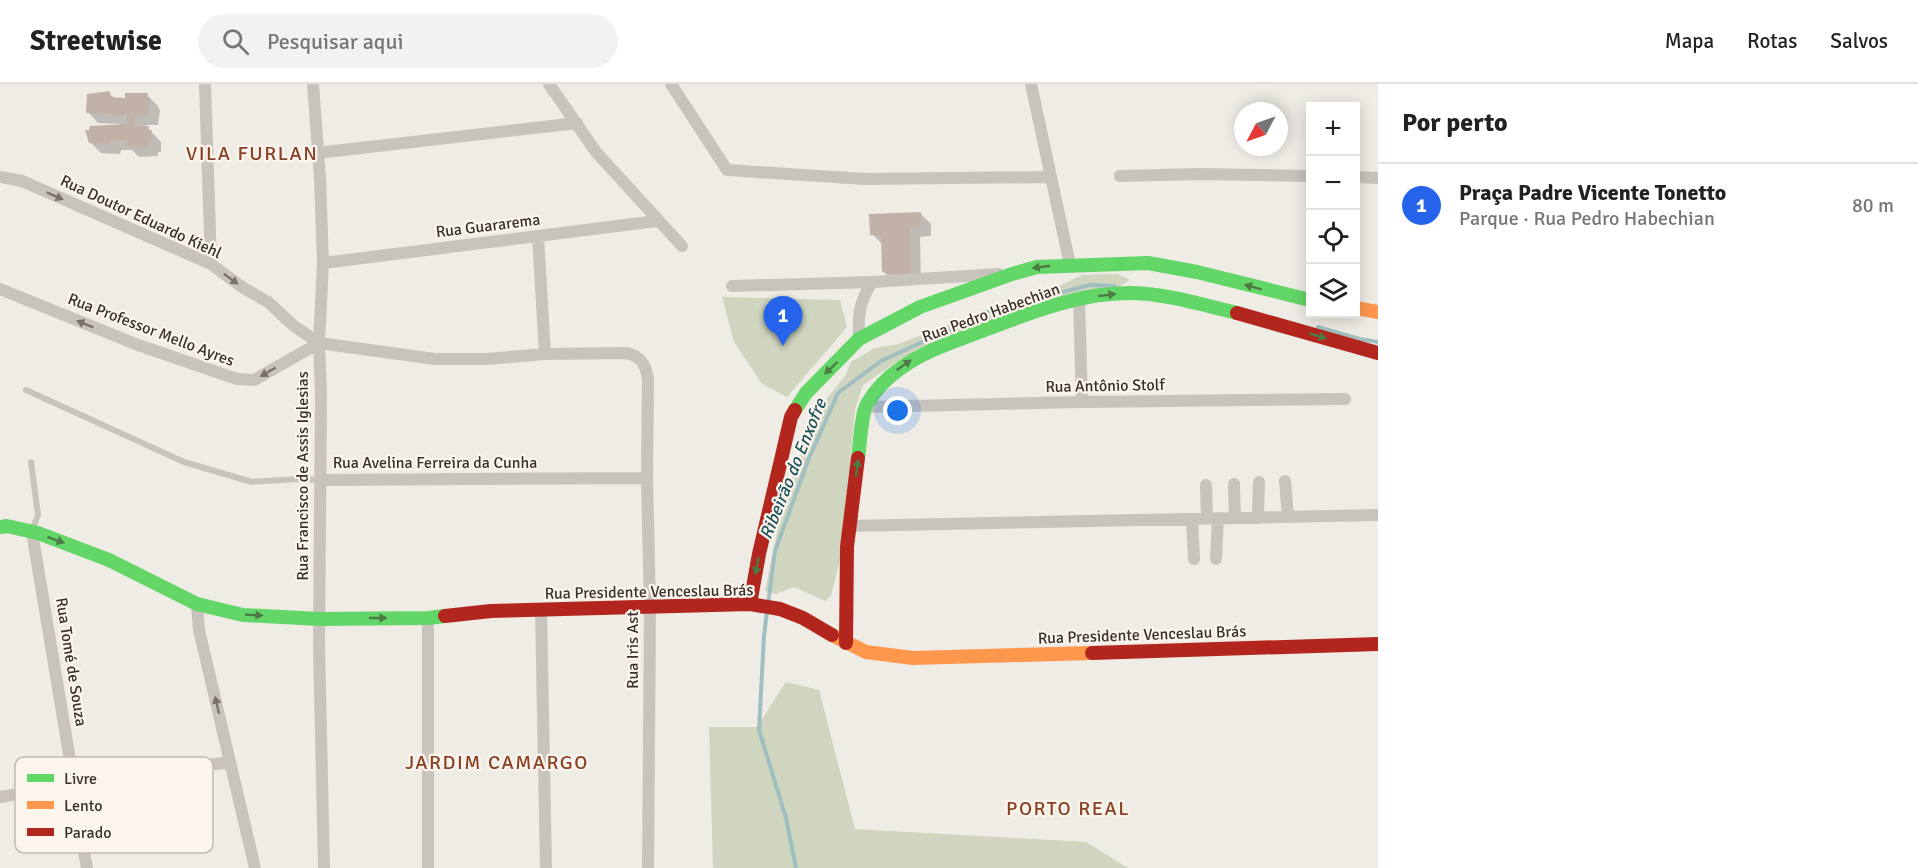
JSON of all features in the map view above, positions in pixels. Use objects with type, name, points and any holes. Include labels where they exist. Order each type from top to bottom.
[{"type":"street","points":[[205,84],[211,264]]},
{"type":"street","name":"Rua Francisco de Assis Iglesias","points":[[313,84],[323,263],[319,343],[324,868]]},
{"type":"street","points":[[549,84],[596,152],[682,246]]},
{"type":"street","points":[[671,84],[727,170],[865,179],[1051,177]]},
{"type":"street","points":[[1031,84],[1070,265]]},
{"type":"street","points":[[317,153],[577,123]]},
{"type":"street","points":[[1120,176],[1200,174],[1306,176]]},
{"type":"street","name":"Rua Doutor Eduardo Kiehl","points":[[0,177],[22,181],[211,264],[268,302],[294,326],[319,343]]},
{"type":"street","points":[[1360,177],[1378,177]]},
{"type":"street","name":"Rua Guararema","points":[[323,263],[657,221]]},
{"type":"street","points":[[319,343],[435,359],[486,359],[545,354],[538,236]]},
{"type":"street","name":"Rua Pedro Habechian","points":[[756,605],[769,512],[791,417],[806,393],[859,339],[920,307],[1037,267],[1148,263],[1197,272],[1306,299]]},
{"type":"street","points":[[732,286],[872,282],[1012,274]]},
{"type":"street","points":[[859,339],[860,307],[872,282]]},
{"type":"street","name":"Rua Professor Mello Ayres","points":[[0,289],[138,345],[237,379],[254,380],[319,343]]},
{"type":"street","name":"Rua Pedro Habechian","points":[[846,643],[847,547],[865,408],[876,390],[906,362],[1024,315],[1079,298],[1126,293],[1164,297],[1227,310],[1378,354]]},
{"type":"street","points":[[1079,298],[1082,402]]},
{"type":"street","points":[[1360,309],[1378,312]]},
{"type":"street","name":"Rua Iris Ast","points":[[545,354],[626,353],[634,355],[642,361],[646,368],[648,379],[647,478],[650,607],[648,868]]},
{"type":"street","name":"Rua Antônio Stolf","points":[[865,408],[1082,402],[1345,399]]},
{"type":"street","name":"Rua Avelina Ferreira da Cunha","points":[[321,480],[647,478]]},
{"type":"street","points":[[1285,481],[1288,517]]},
{"type":"street","points":[[1258,518],[1259,482]]},
{"type":"street","points":[[1233,484],[1235,518]]},
{"type":"street","points":[[1206,485],[1216,559]]},
{"type":"street","points":[[849,526],[1378,515]]},
{"type":"street","points":[[1192,519],[1194,559]]},
{"type":"street","name":"Rua Presidente Venceslau Brás","points":[[0,527],[7,526],[32,532],[109,560],[197,604],[243,615],[320,619],[428,618],[491,611],[756,605],[780,609],[802,618],[866,652],[913,658],[1378,644]]},
{"type":"street","name":"Rua Tomé de Souza","points":[[32,532],[70,757]]},
{"type":"street","points":[[197,604],[199,630],[255,868]]},
{"type":"street","points":[[541,610],[546,868]]},
{"type":"street","points":[[428,618],[428,868]]},
{"type":"street","points":[[213,764],[230,762]]},
{"type":"street","points":[[0,797],[15,794]]},
{"type":"street","name":"Rua Tomé de Souza","points":[[84,853],[87,868]]},
{"type":"lane","name":"Rua Avelina Ferreira da Cunha","points":[[26,390],[184,462],[252,482],[321,480]]},
{"type":"lane","name":"Rua Tomé de Souza","points":[[31,462],[38,515],[32,532]]},
{"type":"green space","points":[[1118,274],[1130,280],[1112,291],[904,357],[863,385],[855,410],[842,551],[831,596],[825,601],[794,587],[776,594],[765,591],[780,518],[793,473],[824,402],[845,376],[851,362],[875,348],[898,344],[977,314],[1053,289],[1082,275]]},
{"type":"green space","points":[[722,297],[840,300],[847,327],[787,397],[762,384],[734,342]]},
{"type":"green space","points":[[786,682],[819,690],[855,829],[1086,842],[1128,868],[713,868],[709,727],[757,727]]},
{"type":"building","points":[[110,91],[110,97],[125,98],[125,93],[148,93],[147,97],[150,98],[148,115],[135,115],[134,126],[149,126],[148,130],[152,130],[148,147],[128,147],[126,140],[111,140],[110,144],[89,143],[85,130],[89,130],[90,126],[127,124],[127,115],[86,113],[87,94]]},
{"type":"building","points":[[921,212],[921,227],[910,227],[911,273],[896,275],[882,272],[881,235],[870,235],[869,214]]},
{"type":"waterway","name":"Ribeirão do Enxofre","points":[[768,604],[775,551],[809,458],[838,393],[881,361],[990,311],[1090,285],[1114,286]]},
{"type":"waterway","name":"Ribeirão do Enxofre","points":[[1318,327],[1378,342]]},
{"type":"waterway","name":"Ribeirão do Enxofre","points":[[767,611],[759,730],[786,818],[796,868]]},
{"type":"traffic: fast","points":[[795,410],[806,393],[859,339],[920,307],[1037,267],[1148,263],[1197,272],[1306,299]]},
{"type":"traffic: fast","points":[[858,458],[863,415],[874,394],[891,375],[910,362],[949,343],[1052,306],[1110,294],[1156,295],[1237,313]]},
{"type":"traffic: fast","points":[[0,527],[7,526],[38,533],[109,560],[197,604],[243,615],[320,619],[445,616]]},
{"type":"traffic: slow","points":[[1360,309],[1378,312]]},
{"type":"traffic: slow","points":[[832,635],[866,652],[913,658],[1092,653]]},
{"type":"traffic: jam","points":[[1237,313],[1378,353]]},
{"type":"traffic: jam","points":[[750,604],[759,554],[791,417],[795,410]]},
{"type":"traffic: jam","points":[[846,643],[847,547],[858,458]]},
{"type":"traffic: jam","points":[[445,616],[491,611],[750,604],[780,609],[803,618],[832,635]]},
{"type":"traffic: jam","points":[[1092,653],[1378,644]]},
{"type":"place","name":"Praça Padre Vicente Tonetto","points":[[783,346]]},
{"type":"district","name":"VILA FURLAN","points":[[252,153]]},
{"type":"district","name":"JARDIM CAMARGO","points":[[497,762]]},
{"type":"district","name":"PORTO REAL","points":[[1068,808]]}]
